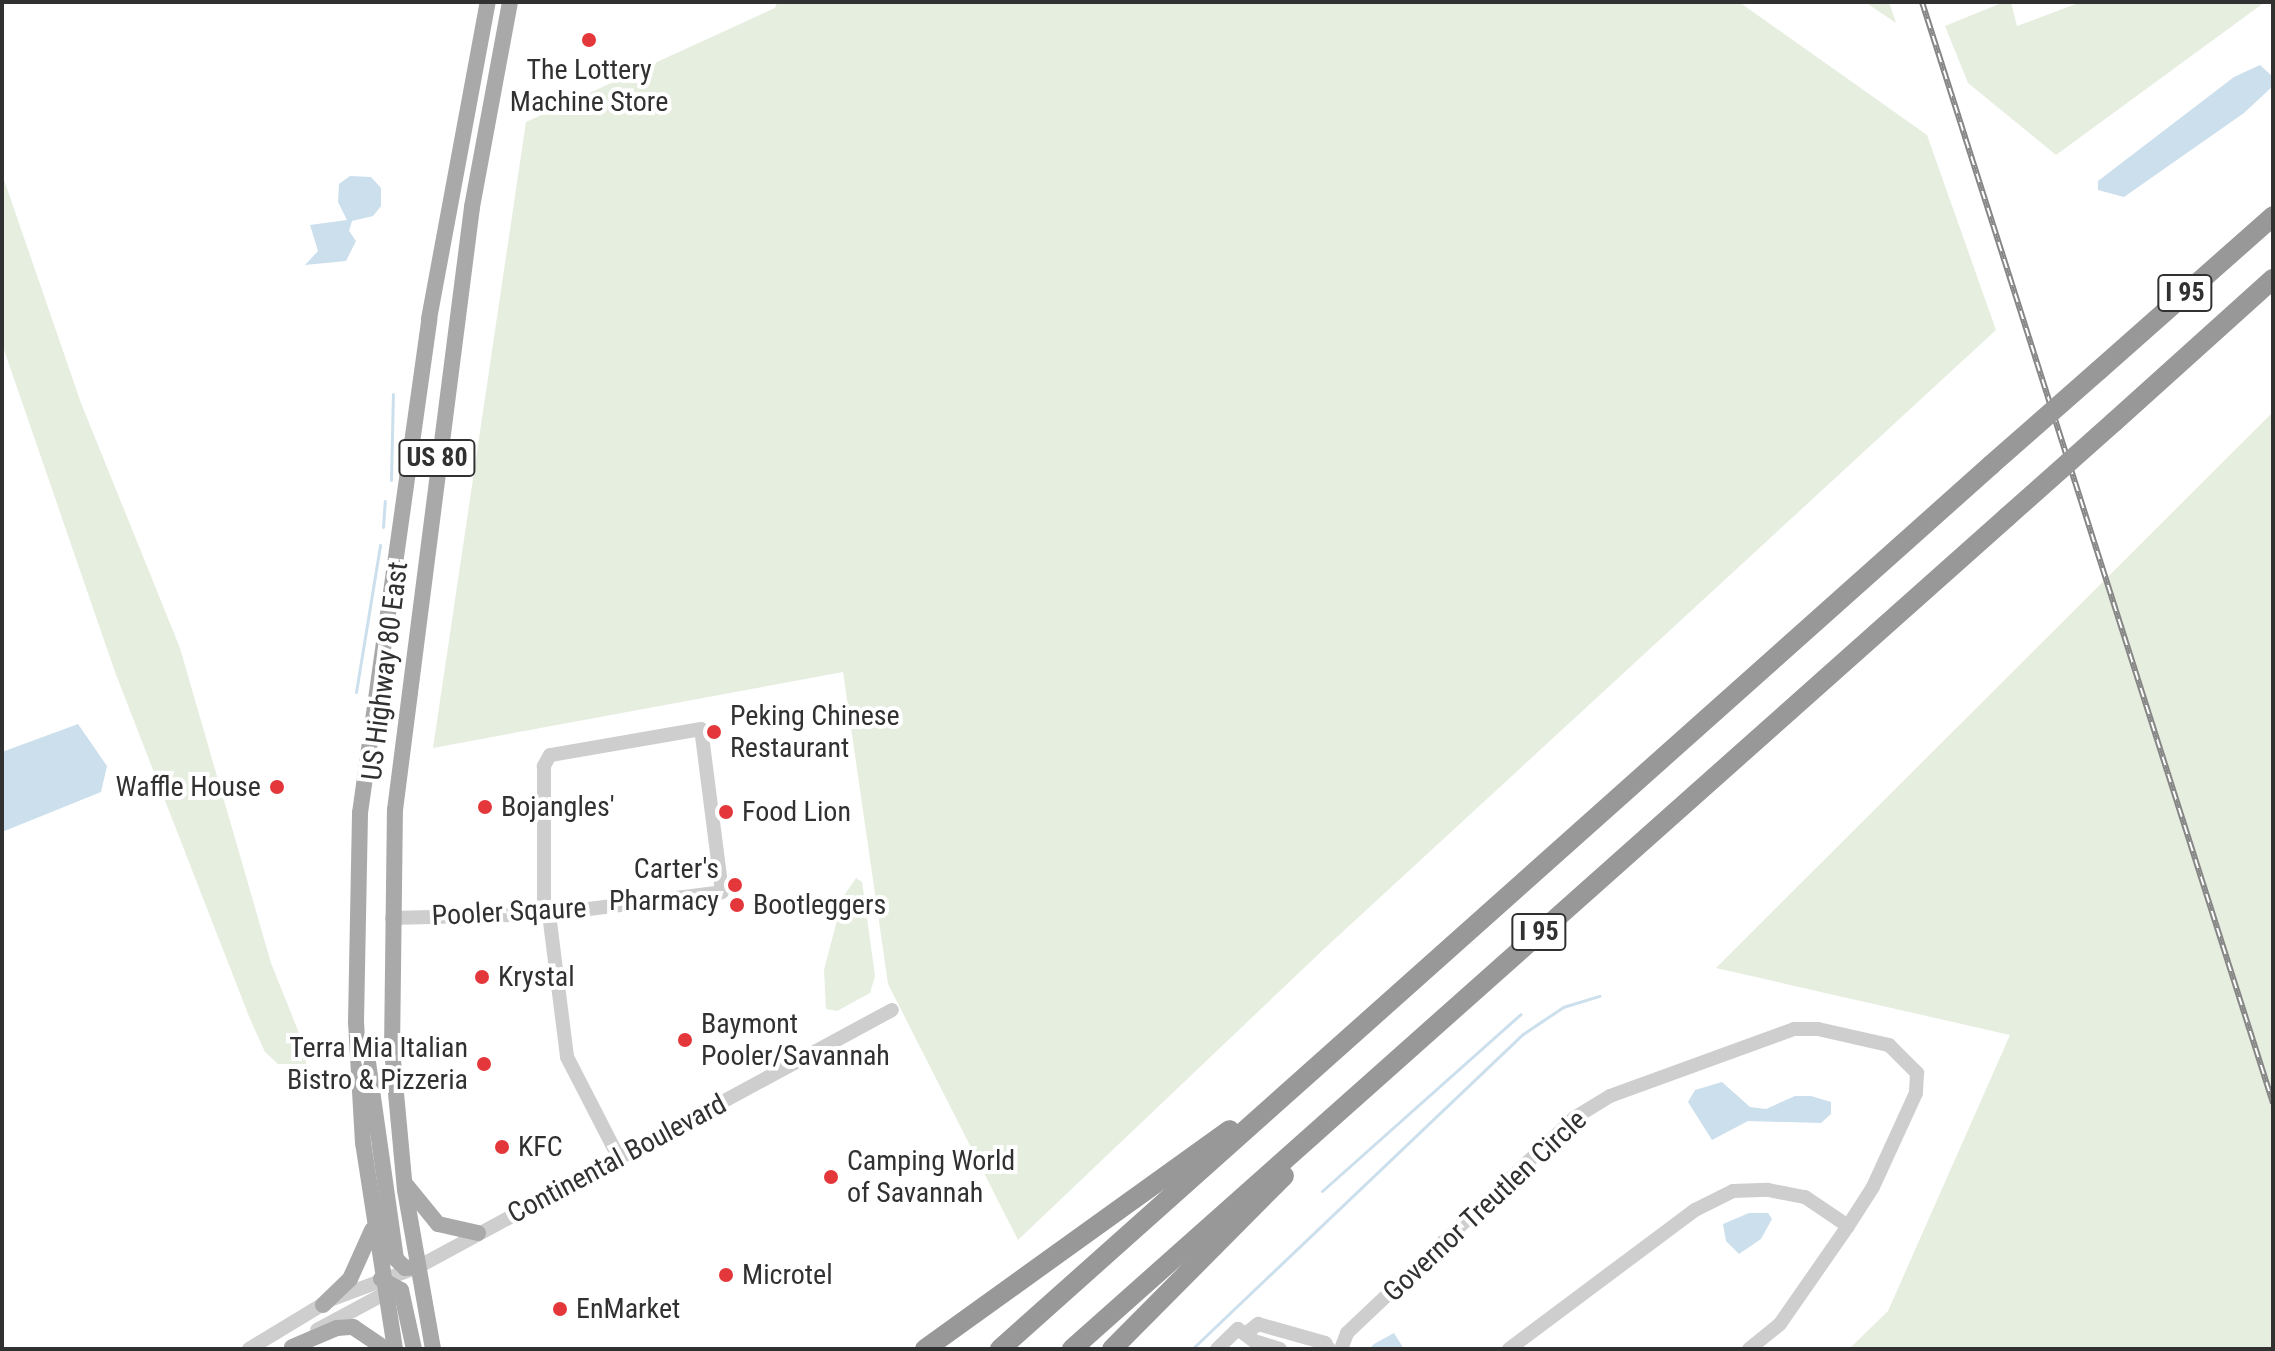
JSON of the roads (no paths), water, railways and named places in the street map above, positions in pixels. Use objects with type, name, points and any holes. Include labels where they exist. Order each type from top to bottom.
[{"type":"highway","name":"I 95","points":[[1000,1349],[2273,216]]},
{"type":"highway","name":"I 95","points":[[1072,1349],[2273,279]]},
{"type":"highway","points":[[1112,1349],[1378,1076]]},
{"type":"highway","points":[[925,1349],[1296,1085]]},
{"type":"main road","name":"US Highway 80 East","points":[[433,1349],[404,1183],[392,1051],[395,810],[432,496],[485,122],[510,2]]},
{"type":"main road","name":"US Highway 80 East","points":[[395,1349],[388,1286],[374,1225],[363,1143],[356,995],[360,813],[375,681],[429,319],[487,4]]},
{"type":"main road","points":[[356,995],[396,1259],[405,1268],[418,1267]]},
{"type":"main road","points":[[404,1183],[438,1224],[478,1233]]},
{"type":"main road","points":[[323,1305],[362,1261],[374,1225]]},
{"type":"main road","points":[[388,1286],[414,1349]]},
{"type":"main road","points":[[291,1348],[337,1328],[353,1327],[386,1349]]},
{"type":"street","name":"Pooler Sqaure","points":[[392,918],[546,914],[722,892],[701,729],[550,755],[544,766],[546,914]]},
{"type":"street","points":[[546,914],[567,1057],[619,1158]]},
{"type":"street","name":"Continental Boulevard","points":[[388,1286],[478,1233],[892,1010]]},
{"type":"street","name":"Governor Treutlen Circle","points":[[1341,1349],[1347,1333],[1574,1118],[1610,1096],[1794,1029],[1818,1029],[1889,1045],[1917,1073],[1916,1093],[1873,1187],[1780,1324],[1749,1349]]},
{"type":"street","points":[[1509,1349],[1695,1210],[1733,1191],[1768,1190],[1805,1197],[1848,1226]]},
{"type":"street","points":[[249,1349],[323,1305],[388,1286]]},
{"type":"street","points":[[291,1348],[388,1286]]},
{"type":"street","points":[[1248,1332],[1258,1324],[1325,1343],[1329,1349]]},
{"type":"street","points":[[1217,1349],[1238,1329],[1248,1332],[1254,1341],[1276,1348],[1275,1330]]},
{"type":"water","points":[[2260,65],[2273,77],[2273,86],[2244,113],[2124,197],[2098,190],[2098,181],[2234,77]]},
{"type":"water","points":[[350,176],[371,177],[381,188],[381,206],[373,216],[352,221],[349,231],[356,241],[346,261],[305,265],[318,251],[310,225],[347,220],[338,202],[339,184]]},
{"type":"water","points":[[78,724],[107,766],[101,792],[2,832],[2,752]]},
{"type":"water","points":[[1722,1082],[1750,1107],[1766,1109],[1795,1096],[1811,1096],[1831,1102],[1831,1114],[1821,1123],[1748,1121],[1712,1140],[1688,1102],[1695,1090]]},
{"type":"water","points":[[1749,1213],[1768,1213],[1772,1219],[1761,1239],[1739,1254],[1726,1241],[1723,1224]]},
{"type":"water","points":[[1394,1333],[1404,1349],[1369,1349],[1374,1344]]},
{"type":"waterway","points":[[391,480],[393,394]]},
{"type":"waterway","points":[[383,527],[385,501]]},
{"type":"waterway","points":[[356,692],[380,545]]},
{"type":"waterway","points":[[1192,1349],[1523,1034],[1563,1007],[1599,996]]},
{"type":"waterway","points":[[1322,1191],[1521,1014]]},
{"type":"railway","points":[[1922,2],[2273,1103]]},
{"type":"place","name":"The Lottery Machine Store","points":[[589,40]]},
{"type":"place","name":"Peking Chinese Restaurant","points":[[714,732]]},
{"type":"place","name":"Waffle House","points":[[277,787]]},
{"type":"place","name":"Bojangles'","points":[[485,807]]},
{"type":"place","name":"Food Lion","points":[[726,812]]},
{"type":"place","name":"Carter's Pharmacy","points":[[735,885]]},
{"type":"place","name":"Bootleggers","points":[[737,905]]},
{"type":"place","name":"Krystal","points":[[482,977]]},
{"type":"place","name":"Baymont Pooler/Savannah","points":[[685,1040]]},
{"type":"place","name":"Terra Mia Italian Bistro & Pizzeria","points":[[484,1064]]},
{"type":"place","name":"KFC","points":[[502,1147]]},
{"type":"place","name":"Camping World of Savannah","points":[[831,1177]]},
{"type":"place","name":"Microtel","points":[[726,1275]]},
{"type":"place","name":"EnMarket","points":[[560,1309]]}]
